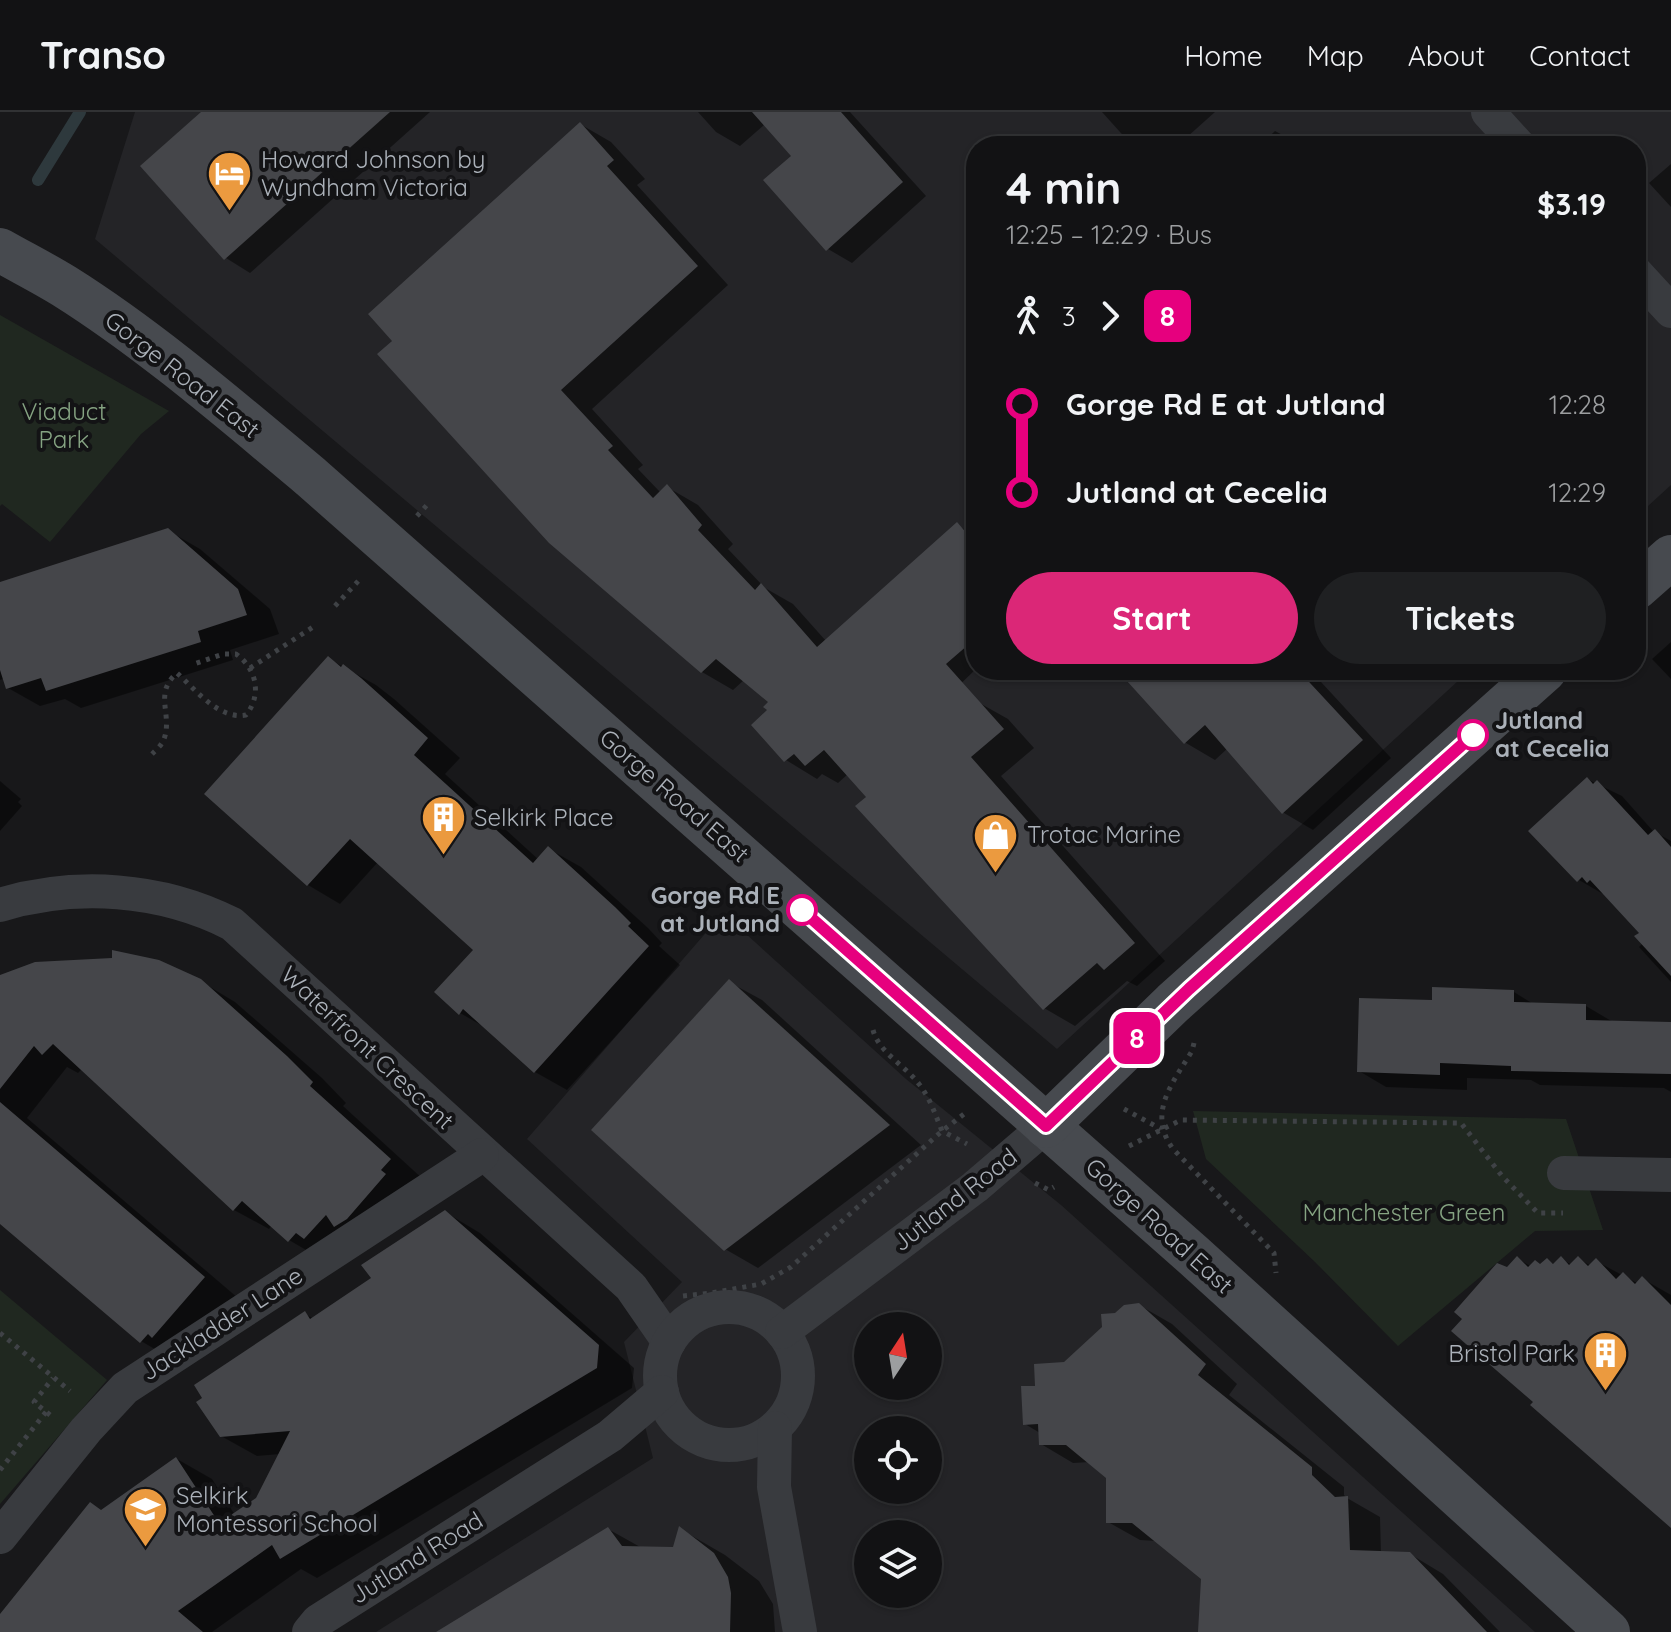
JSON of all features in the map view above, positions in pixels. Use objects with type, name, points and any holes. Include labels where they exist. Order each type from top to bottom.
[{"type":"main road","name":"Gorge Road East","points":[[0,250],[65,287],[220,401],[1046,1126],[1608,1632]]},
{"type":"main road","points":[[1646,579],[1671,557]]},
{"type":"main road","name":"Jutland Road","points":[[1046,1126],[1184,994],[1534,680]]},
{"type":"street","points":[[1488,112],[1510,136]]},
{"type":"street","points":[[1646,284],[1671,311]]},
{"type":"street","name":"Waterfront Crescent","points":[[0,905],[28,896],[105,891],[161,897],[232,924],[482,1155],[631,1287],[669,1342]]},
{"type":"street","name":"Jutland Road","points":[[782,1332],[975,1187],[1046,1126]]},
{"type":"street","name":"Jackladder Lane","points":[[0,1537],[86,1430],[125,1388],[482,1155]]},
{"type":"street","points":[[1564,1173],[1671,1175]]},
{"type":"street","points":[[722,1307],[750,1310],[775,1324],[782,1332],[795,1353],[799,1374],[796,1394],[788,1413],[775,1428],[758,1439],[740,1444],[717,1444],[696,1437],[679,1423],[668,1408],[662,1392],[663,1358],[669,1342],[680,1327],[695,1316],[722,1307]]},
{"type":"street","name":"Jutland Road","points":[[309,1632],[318,1621],[610,1436],[662,1392]]},
{"type":"street","name":"Jutland Road","points":[[610,1436],[679,1423]]},
{"type":"street","points":[[775,1428],[774,1487],[800,1632]]},
{"type":"street","points":[[740,1444],[774,1487]]},
{"type":"path","points":[[250,668],[313,627]]},
{"type":"path","points":[[152,754],[164,742],[167,722],[163,696],[171,678],[177,673],[223,713],[237,717],[246,715],[256,699],[250,668],[236,654],[223,654],[191,665]]},
{"type":"path","points":[[631,1287],[669,1296],[711,1293],[761,1284],[791,1267],[963,1114]]},
{"type":"path","points":[[1139,1117],[1162,1129],[1173,1149],[1274,1253],[1283,1337]]},
{"type":"path","points":[[1143,1139],[1181,1120],[1461,1123]]},
{"type":"path","points":[[942,1131],[964,1143]]},
{"type":"path","points":[[0,1333],[77,1396]]},
{"type":"path","points":[[53,1378],[34,1402],[57,1420]]},
{"type":"path","points":[[0,1470],[46,1412]]},
{"type":"shaded area","points":[[135,112],[1671,112],[1671,485],[1646,508],[1646,136],[966,136],[966,680],[1459,680],[1057,1049],[95,239]]},
{"type":"shaded area","points":[[723,913],[906,1079],[1061,1205],[1535,1632],[376,1632],[653,1458],[624,1342],[682,1282],[527,1139]]},
{"type":"green space","name":"Viaduct Park","points":[[0,315],[169,411],[141,434],[50,542],[2,504],[0,506]]},
{"type":"green space","name":"Manchester Green","points":[[1193,1111],[1566,1119],[1603,1230],[1535,1231],[1398,1346],[1206,1159]]},
{"type":"green space","points":[[0,1290],[107,1380],[0,1504]]},
{"type":"building","name":"Howard Johnson by Wyndham Victoria","points":[[201,112],[390,112],[224,260],[140,166]]},
{"type":"building","points":[[752,112],[841,112],[903,182],[826,251],[763,180],[791,156]]},
{"type":"building","points":[[580,122],[614,160],[607,166],[698,266],[561,390],[613,446],[608,450],[653,498],[667,484],[702,525],[698,530],[755,590],[761,583],[817,647],[957,522],[966,532],[966,647],[946,664],[1004,729],[971,757],[1135,943],[1104,970],[1097,963],[1043,1010],[855,806],[866,797],[824,750],[805,766],[794,754],[784,762],[751,725],[767,710],[763,707],[768,702],[716,659],[701,673],[549,543],[377,354],[392,341],[368,314]]},
{"type":"building","points":[[168,528],[238,589],[247,615],[198,631],[201,642],[46,691],[41,678],[6,689],[0,670],[0,582]]},
{"type":"building","name":"Selkirk Place","points":[[328,656],[361,678],[428,738],[414,755],[533,863],[548,846],[615,907],[631,923],[628,926],[649,946],[534,1073],[463,1009],[459,1015],[434,992],[473,950],[350,839],[307,886],[204,794]]},
{"type":"building","points":[[1126,680],[1307,680],[1363,740],[1282,814],[1205,725],[1184,744]]},
{"type":"building","points":[[1587,777],[1593,784],[1597,780],[1648,835],[1655,829],[1671,847],[1671,976],[1634,936],[1639,933],[1590,880],[1587,883],[1582,877],[1577,882],[1528,831]]},
{"type":"building","points":[[112,950],[159,960],[201,979],[287,1056],[313,1082],[310,1086],[391,1159],[381,1170],[386,1174],[347,1219],[334,1227],[326,1215],[304,1239],[296,1233],[288,1242],[242,1201],[233,1211],[53,1044],[42,1055],[34,1046],[0,1089],[0,975],[35,962],[112,958]]},
{"type":"building","points":[[729,979],[890,1125],[724,1251],[591,1130]]},
{"type":"building","points":[[1432,987],[1514,990],[1514,1002],[1586,1004],[1586,1020],[1671,1022],[1671,1074],[1511,1071],[1511,1066],[1440,1063],[1440,1075],[1357,1072],[1359,998],[1432,1000]]},
{"type":"building","points":[[0,1102],[205,1277],[152,1338],[148,1334],[140,1343],[0,1224]]},
{"type":"building","points":[[445,1210],[599,1345],[597,1368],[280,1559],[272,1545],[178,1611],[203,1632],[0,1632],[0,1614],[90,1502],[101,1510],[176,1457],[219,1523],[256,1498],[290,1431],[220,1437],[196,1402],[202,1398],[194,1385],[305,1311],[310,1319],[371,1278],[361,1265]]},
{"type":"building","name":"Bristol Park","points":[[1517,1256],[1528,1267],[1535,1260],[1540,1264],[1547,1258],[1553,1264],[1561,1256],[1569,1265],[1578,1256],[1588,1266],[1596,1258],[1616,1279],[1623,1272],[1635,1284],[1642,1276],[1671,1305],[1671,1528],[1530,1405],[1533,1402],[1451,1331],[1462,1319],[1454,1312],[1497,1263],[1507,1267]]},
{"type":"building","points":[[1139,1303],[1206,1364],[1198,1375],[1312,1467],[1312,1475],[1335,1497],[1348,1496],[1350,1550],[1410,1552],[1487,1632],[1198,1632],[1201,1579],[1132,1523],[1106,1523],[1106,1478],[1066,1445],[1039,1445],[1038,1424],[1023,1425],[1021,1386],[1035,1386],[1034,1364],[1064,1362],[1102,1327],[1101,1314],[1115,1313],[1124,1305]]},
{"type":"building","points":[[679,1526],[714,1553],[728,1577],[731,1593],[730,1632],[436,1632],[608,1527],[622,1546],[673,1547]]},
{"type":"waterway","points":[[38,180],[80,112]]},
{"type":"bus line","name":"8","points":[[802,910],[1046,1126],[1189,989],[1473,735]]},
{"type":"place","name":"Howard Johnson by Wyndham Victoria","points":[[230,213]]},
{"type":"place","name":"Jutland at Cecelia","points":[[1473,735]]},
{"type":"place","name":"Selkirk Place","points":[[443,857]]},
{"type":"place","name":"Trotac Marine","points":[[996,874]]},
{"type":"place","name":"Gorge Rd E at Jutland","points":[[802,910]]},
{"type":"place","name":"Bristol Park","points":[[1606,1393]]},
{"type":"place","name":"Selkirk Montessori School","points":[[145,1549]]}]
